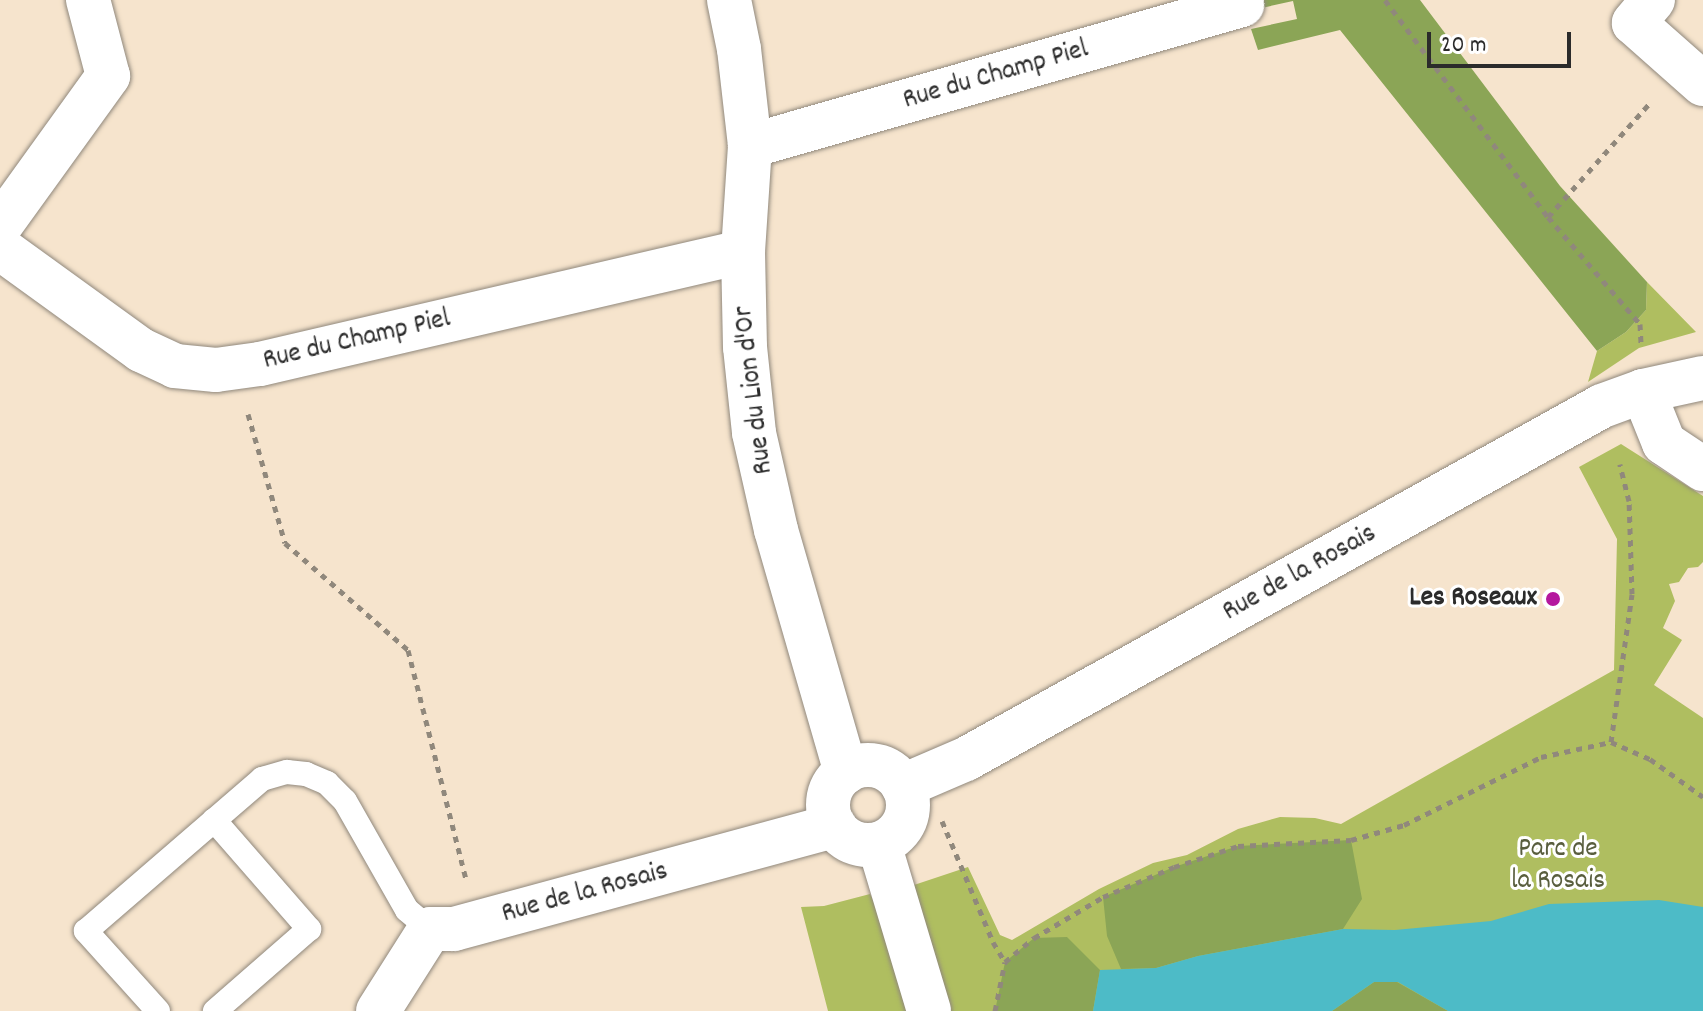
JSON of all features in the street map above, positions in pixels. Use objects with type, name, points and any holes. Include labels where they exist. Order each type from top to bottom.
[{"type":"street","points":[[0,226],[108,76],[88,0]]},
{"type":"street","name":"Rue du Lion d'Or","points":[[729,0],[739,49],[750,146],[743,252],[745,347],[754,433],[776,530],[846,772]]},
{"type":"street","points":[[1653,0],[1634,23],[1693,75]]},
{"type":"street","name":"Rue du Champ Piel","points":[[750,146],[1242,5]]},
{"type":"street","name":"Rue du Champ Piel","points":[[0,248],[141,350],[175,366],[216,370],[743,252]]},
{"type":"street","name":"Rue de la Rosais","points":[[903,786],[966,759],[1602,406],[1643,391],[1703,378]]},
{"type":"street","points":[[1643,391],[1664,443],[1703,469]]},
{"type":"street","points":[[858,766],[884,768],[903,786],[907,798],[904,821],[898,831],[879,844],[853,843],[834,826],[828,815],[830,790],[846,772],[858,766]]},
{"type":"street","name":"Rue de la Rosais","points":[[430,929],[454,929],[834,826]]},
{"type":"street","points":[[879,844],[929,1011]]},
{"type":"street","points":[[378,1011],[430,929]]},
{"type":"lane","points":[[158,1011],[86,931],[262,779],[287,772],[306,774],[327,783],[345,801],[407,910],[430,929]]},
{"type":"lane","points":[[214,820],[309,929],[215,1011]]},
{"type":"path","points":[[1385,0],[1548,217],[1640,324],[1643,391]]},
{"type":"path","points":[[1548,217],[1693,75]]},
{"type":"path","points":[[235,367],[285,543],[408,650],[477,923]]},
{"type":"path","points":[[1602,406],[1629,501],[1631,579],[1626,656],[1611,742]]},
{"type":"path","points":[[995,1011],[1005,962],[1034,938],[1103,897],[1174,867],[1238,846],[1351,840],[1404,825],[1541,757],[1611,742],[1650,759],[1703,797]]},
{"type":"path","points":[[966,759],[963,785],[941,823],[993,942],[1005,962]]},
{"type":"green space","points":[[1243,0],[1420,0],[1560,186],[1647,282],[1646,310],[1626,332],[1597,351],[1340,30],[1258,50],[1251,29],[1297,19],[1293,1],[1248,11]]},
{"type":"green space","points":[[1647,282],[1696,332],[1639,348],[1588,382],[1597,351],[1626,332],[1646,310]]},
{"type":"green space","name":"Parc de la Rosais","points":[[1621,444],[1703,496],[1703,562],[1698,567],[1688,568],[1679,582],[1669,584],[1675,601],[1663,628],[1682,640],[1654,685],[1703,718],[1703,1011],[950,1011],[914,885],[968,867],[1000,935],[1012,940],[1099,889],[1153,863],[1187,855],[1238,829],[1280,817],[1315,818],[1341,824],[1614,670],[1617,539],[1579,467]]},
{"type":"green space","points":[[1351,840],[1362,899],[1343,929],[1198,956],[1156,968],[1121,969],[1107,936],[1103,897],[1174,867],[1238,846]]},
{"type":"green space","points":[[870,894],[880,913],[906,1011],[828,1011],[801,907],[824,906]]},
{"type":"green space","points":[[1067,937],[1100,970],[1093,1011],[995,1011],[1005,962],[1034,938]]},
{"type":"green space","points":[[1374,982],[1397,982],[1448,1011],[1332,1011]]},
{"type":"water","points":[[1659,900],[1703,907],[1703,1011],[1448,1011],[1398,982],[1374,982],[1332,1011],[1093,1011],[1100,970],[1156,968],[1198,956],[1343,929],[1395,930],[1491,921],[1549,904]]},
{"type":"place","name":"Les Roseaux","points":[[1553,599]]}]
